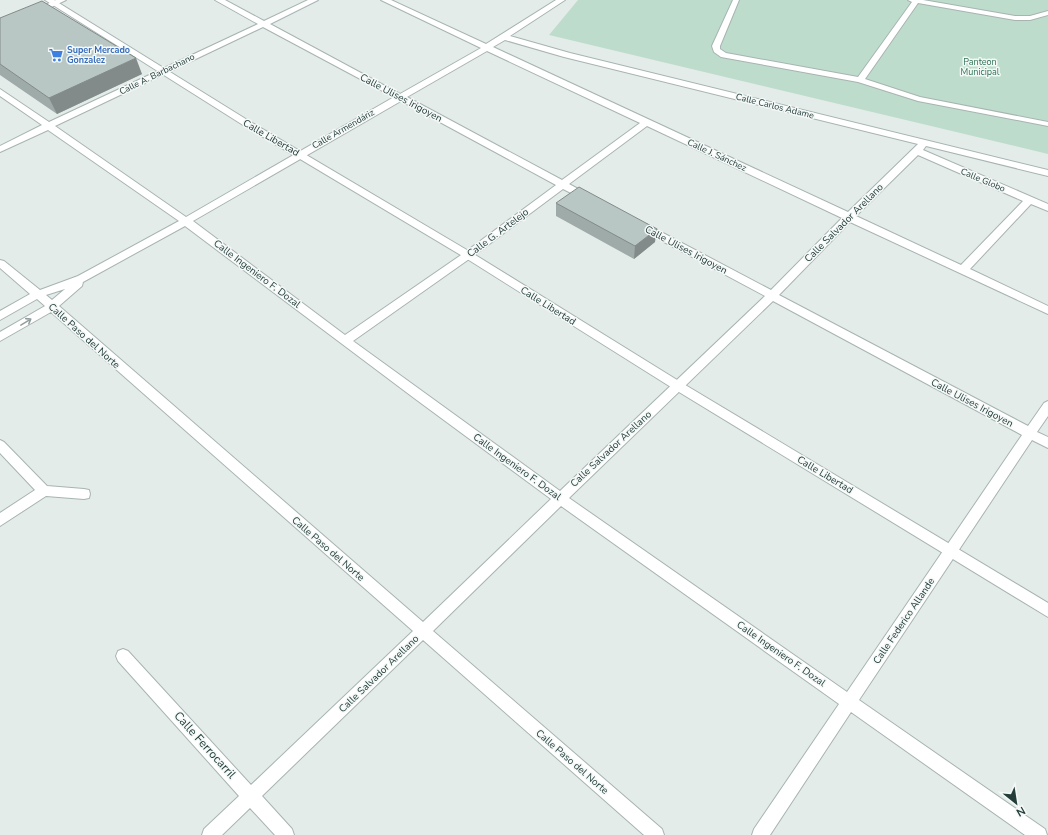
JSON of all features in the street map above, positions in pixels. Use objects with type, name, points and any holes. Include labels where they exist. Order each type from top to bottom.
[{"type":"street","name":"Calle Ulises Irigoyen","points":[[219,0],[598,202]]},
{"type":"street","name":"Calle A. Barbachano","points":[[0,150],[314,0]]},
{"type":"street","name":"Calle J. Sánchez","points":[[385,0],[964,269],[1048,310]]},
{"type":"street","name":"Calle Armendáriz","points":[[0,316],[38,294],[82,279],[186,221],[486,48],[559,0]]},
{"type":"street","points":[[27,14],[55,1]]},
{"type":"street","name":"Calle Libertad","points":[[55,1],[163,71],[468,255],[678,386],[1048,611]]},
{"type":"street","name":"Calle Carlos Adame","points":[[504,37],[575,57],[921,147],[1048,173]]},
{"type":"street","name":"Calle Ingeniero F. Dozal","points":[[0,92],[186,221],[418,395],[559,498],[1039,835]]},
{"type":"street","name":"Calle G. Artelejo","points":[[346,340],[468,255],[646,122]]},
{"type":"street","name":"Calle Globo","points":[[921,147],[1048,208]]},
{"type":"street","name":"Calle Salvador Arellano","points":[[210,835],[423,631],[559,498],[772,296],[921,147]]},
{"type":"street","points":[[964,269],[1029,200]]},
{"type":"street","name":"Calle Ulises Irigoyen","points":[[632,221],[1048,443]]},
{"type":"street","name":"Calle Paso del Norte","points":[[0,263],[38,294],[656,835]]},
{"type":"street","name":"Calle Armendáriz","points":[[0,337],[52,307],[82,279]]},
{"type":"street","name":"Calle Federico Allande","points":[[760,835],[1048,406]]},
{"type":"street","points":[[0,445],[44,491]]},
{"type":"street","points":[[0,520],[44,491],[84,494]]},
{"type":"street","name":"Calle Ferrocarril","points":[[123,656],[286,835]]},
{"type":"lane","points":[[736,0],[716,46],[724,55],[860,80],[918,100],[1048,124]]},
{"type":"lane","points":[[860,80],[913,1],[1015,18],[1030,18],[1048,13]]},
{"type":"green space","name":"Panteon Municipal","points":[[578,0],[1048,0],[1048,154],[549,35]]},
{"type":"building","name":"Super Mercado Gonzalez","points":[[42,1],[136,58],[49,98],[0,64],[0,18]]},
{"type":"building","points":[[579,187],[657,229],[635,246],[556,203]]},
{"type":"place","name":"Super Mercado Gonzalez","points":[[56,55]]}]
